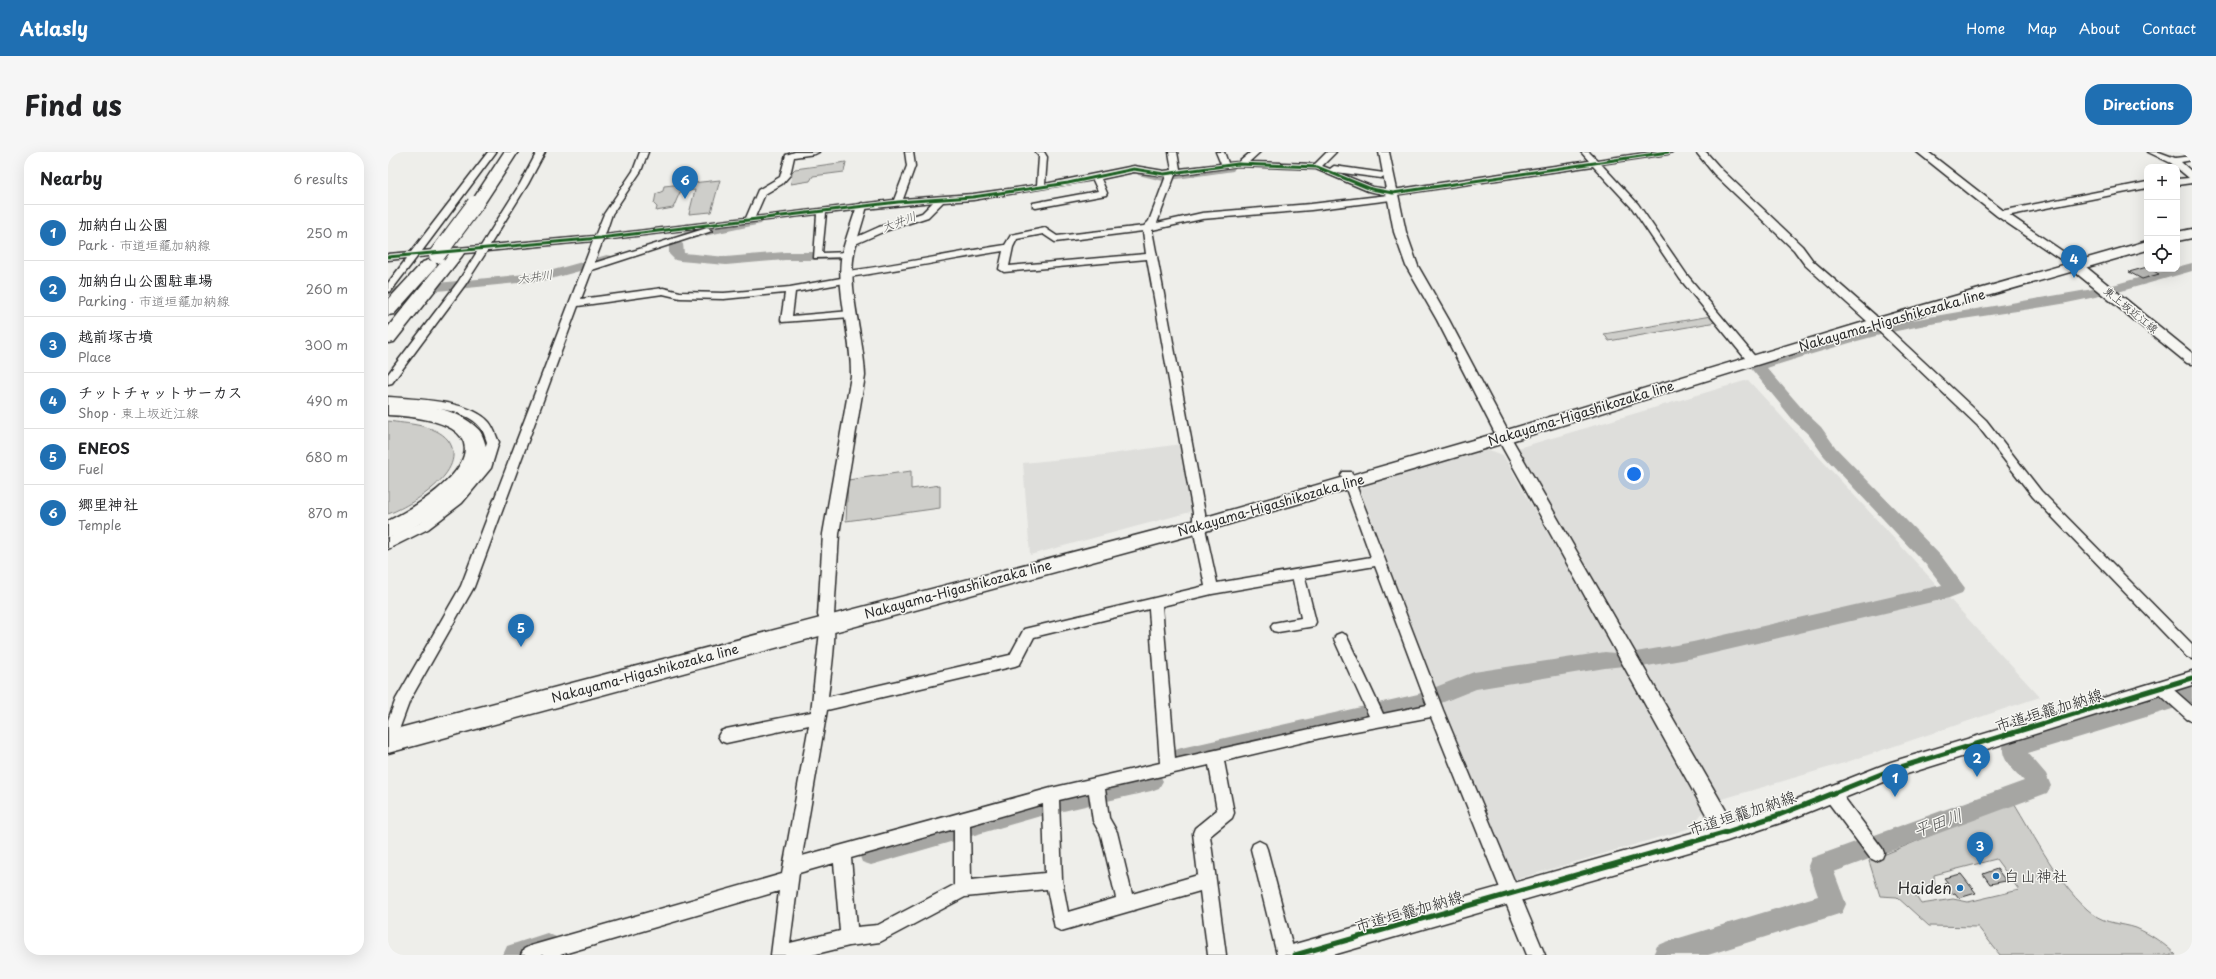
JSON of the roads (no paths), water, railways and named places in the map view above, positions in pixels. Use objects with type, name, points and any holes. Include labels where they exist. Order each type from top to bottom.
[{"type":"highway","points":[[481,204],[492,182],[511,152]]},
{"type":"highway","points":[[388,320],[445,254],[481,204],[523,152]]},
{"type":"highway","points":[[388,338],[410,294]]},
{"type":"highway","points":[[388,345],[410,294]]},
{"type":"highway","points":[[388,409],[433,414],[454,421],[472,435],[476,448],[471,465],[446,495],[417,516],[388,530]]},
{"type":"highway","points":[[388,416],[426,421],[446,429],[458,441],[461,456],[454,472],[439,489],[419,504],[388,519]]},
{"type":"main road","points":[[2180,231],[2192,228]]},
{"type":"main road","points":[[2180,236],[2192,233]]},
{"type":"main road","name":"Nakayama-Higashikozaka line","points":[[389,737],[1199,521],[1348,479],[1751,358],[1880,325],[2144,241]]},
{"type":"main road","name":"Nakayama-Higashikozaka line","points":[[2074,263],[2144,246]]},
{"type":"main road","name":"東上坂近江線","points":[[2074,263],[2192,360]]},
{"type":"street","points":[[410,294],[417,254],[448,209],[479,172],[492,152]]},
{"type":"street","points":[[388,381],[461,284],[524,184],[541,152]]},
{"type":"street","points":[[389,737],[403,699],[467,587],[608,214],[636,171],[644,152]]},
{"type":"street","points":[[388,257],[485,247],[600,238],[672,237],[706,231],[746,221],[761,192],[782,181],[785,177],[790,155],[815,152]]},
{"type":"street","points":[[898,202],[911,166],[909,152]]},
{"type":"street","points":[[1040,152],[1042,157],[1041,187]]},
{"type":"street","points":[[1147,228],[1153,222],[1172,174],[1173,152]]},
{"type":"street","points":[[1220,152],[1226,167]]},
{"type":"street","points":[[1240,164],[1256,152]]},
{"type":"street","points":[[1317,168],[1332,152]]},
{"type":"street","points":[[1384,152],[1400,232],[1412,266],[1443,320],[1502,433],[1727,832]]},
{"type":"street","points":[[1585,152],[1635,206],[1683,277],[1751,358]]},
{"type":"street","points":[[1151,256],[1004,269],[1008,247],[1014,237],[1045,231],[1055,239],[1147,228],[1202,216],[1310,207],[1593,162],[1668,152]]},
{"type":"street","points":[[1701,152],[1734,187],[1798,248],[1808,263],[1880,325],[1982,423],[2037,494],[2192,653]]},
{"type":"street","points":[[1922,152],[2001,214],[2074,263]]},
{"type":"street","points":[[2152,152],[2174,161],[2192,176]]},
{"type":"street","points":[[2174,161],[2192,158]]},
{"type":"street","points":[[589,265],[672,237],[746,221],[898,202],[973,197],[1041,187],[1134,169],[1172,174],[1240,164],[1317,168],[1381,175]]},
{"type":"street","points":[[1317,168],[1371,189],[1393,195]]},
{"type":"street","points":[[1036,205],[1103,193],[1096,177]]},
{"type":"street","points":[[2180,182],[2192,180]]},
{"type":"street","points":[[2001,214],[2144,186]]},
{"type":"street","points":[[822,212],[817,256],[851,248],[882,229],[925,215],[941,199]]},
{"type":"street","points":[[862,206],[851,248],[848,277],[851,314],[858,355],[858,376],[831,534],[827,619],[818,711],[810,774],[790,874],[781,954],[849,937],[880,933],[963,889],[1054,880]]},
{"type":"street","points":[[1147,228],[1212,589]]},
{"type":"street","points":[[575,303],[663,291],[680,295],[724,296],[790,290],[930,259],[1008,247]]},
{"type":"street","points":[[790,290],[786,320],[851,314]]},
{"type":"street","points":[[388,401],[423,402],[463,411],[484,424],[493,442],[485,468],[458,500],[424,526],[388,544]]},
{"type":"street","points":[[1348,479],[1433,702],[1536,955]]},
{"type":"street","points":[[726,736],[1015,660],[1029,633],[1212,589],[1379,560]]},
{"type":"street","points":[[1278,627],[1309,622],[1298,574]]},
{"type":"street","points":[[1155,602],[1168,768]]},
{"type":"street","points":[[1341,638],[1377,715]]},
{"type":"street","name":"市道垣籠加納線","points":[[1295,955],[1512,895],[1727,832],[1779,815],[1891,770],[2192,678]]},
{"type":"street","points":[[2161,687],[2192,716]]},
{"type":"street","points":[[530,955],[555,951],[790,874],[842,853],[1050,795],[1329,730],[1377,715],[1433,702]]},
{"type":"street","points":[[1215,757],[1226,813],[1201,833],[1217,955]]},
{"type":"street","points":[[1096,785],[1100,822],[1109,832],[1126,904]]},
{"type":"street","points":[[1831,793],[1876,853]]},
{"type":"street","points":[[1050,795],[1054,880],[1061,922],[1207,881]]},
{"type":"street","points":[[962,820],[963,889]]},
{"type":"street","points":[[1259,849],[1286,955]]},
{"type":"street","points":[[842,853],[849,937]]},
{"type":"waterway","name":"大井川","points":[[1142,172],[1163,177],[1229,168]]},
{"type":"waterway","points":[[685,236],[756,221]]},
{"type":"waterway","name":"大井川","points":[[676,244],[676,254],[680,257],[726,261],[785,256],[840,256]]},
{"type":"waterway","name":"大井川","points":[[388,292],[547,276],[607,259]]},
{"type":"waterway","points":[[2118,288],[2192,267]]},
{"type":"waterway","points":[[1636,660],[1693,650],[1949,591],[1955,588],[1935,562],[1830,452],[1815,431],[1800,417],[1757,366],[1888,328],[2051,302],[2099,292]]},
{"type":"waterway","points":[[1181,758],[1283,733],[1367,716],[1421,702],[1474,681],[1605,660],[1617,660]]},
{"type":"waterway","name":"平田川","points":[[1666,955],[1833,904],[1820,866],[2039,786],[2038,781],[2014,754],[2013,748],[2192,694]]},
{"type":"waterway","points":[[871,854],[1037,806],[1151,781]]},
{"type":"waterway","points":[[516,955],[547,946]]},
{"type":"place","name":"郷里神社","points":[[685,199]]},
{"type":"place","name":"チットチャットサーカス","points":[[2074,278]]},
{"type":"place","name":"ENEOS","points":[[521,647]]},
{"type":"place","name":"加納白山公園駐車場","points":[[1977,777]]},
{"type":"place","name":"加納白山公園","points":[[1895,797]]},
{"type":"place","name":"越前塚古墳","points":[[1980,865]]},
{"type":"place","name":"白山神社","points":[[1996,876]]},
{"type":"place","name":"Haiden","points":[[1960,888]]}]
